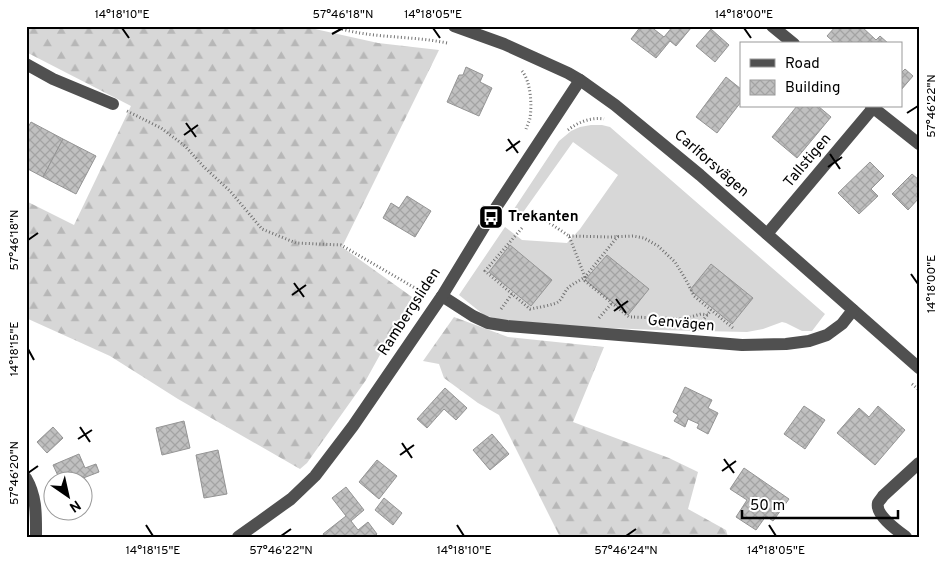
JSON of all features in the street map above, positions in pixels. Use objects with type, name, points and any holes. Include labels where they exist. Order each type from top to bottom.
[{"type":"street","name":"Carlforsvägen","points":[[454,26],[504,44],[568,73],[616,105],[700,175],[919,368]]},
{"type":"street","points":[[772,26],[792,42]]},
{"type":"street","points":[[26,64],[53,79],[113,104]]},
{"type":"street","name":"Rambergsliden","points":[[238,537],[291,499],[315,476],[353,426],[437,291],[495,209],[580,80]]},
{"type":"street","name":"Tallstigen","points":[[767,234],[871,108]]},
{"type":"street","name":"Tallstigen","points":[[873,108],[919,144]]},
{"type":"street","name":"Genvägen","points":[[437,291],[473,316],[488,323],[737,345],[786,344],[809,341],[827,335],[842,324],[853,310]]},
{"type":"street","points":[[906,537],[882,516],[878,509],[878,502],[919,463]]},
{"type":"street","points":[[26,478],[32,488],[36,505],[36,537]]},
{"type":"path","points":[[332,26],[362,34],[416,38],[454,45]]},
{"type":"path","points":[[520,69],[524,73],[530,87],[530,119],[523,136]]},
{"type":"path","points":[[113,104],[162,128],[185,146],[204,167],[230,190],[262,229],[296,243],[341,245],[415,288],[429,293],[437,291]]},
{"type":"path","points":[[566,132],[575,125],[590,120],[601,118],[611,121]]},
{"type":"path","points":[[545,220],[569,236],[633,236],[644,238],[658,246],[676,262],[694,296],[736,330],[737,345]]},
{"type":"path","points":[[522,228],[485,271],[530,309],[553,305],[558,302],[568,288],[585,277],[618,236]]},
{"type":"path","points":[[569,236],[585,281],[629,317],[682,319],[701,314],[708,315]]},
{"type":"path","points":[[700,324],[711,310]]},
{"type":"path","points":[[905,378],[919,390]]},
{"type":"green space","points":[[26,26],[310,26],[315,29],[378,43],[439,50],[342,247],[412,297],[366,380],[307,463],[300,469],[178,399],[110,356],[26,318],[26,201],[74,225],[131,106],[26,52]]},
{"type":"green space","points":[[591,125],[610,127],[825,314],[812,331],[802,331],[782,322],[763,329],[747,332],[586,327],[502,320],[484,315],[459,295],[505,227],[522,240],[567,243],[580,229],[618,175],[573,142],[519,218],[512,212],[559,141],[571,131]]},
{"type":"green space","points":[[454,317],[508,337],[604,347],[573,422],[669,458],[698,472],[688,509],[726,530],[728,537],[560,537],[499,415],[478,403],[444,378],[439,364],[423,361]]},
{"type":"building","points":[[641,26],[650,26],[664,37],[673,26],[689,26],[691,28],[676,46],[670,41],[656,58],[631,39]]},
{"type":"building","points":[[836,26],[861,26],[876,40],[880,36],[887,42],[834,42],[827,36]]},
{"type":"building","points":[[711,29],[729,45],[715,62],[696,46]]},
{"type":"building","points":[[466,67],[483,75],[480,82],[492,88],[479,116],[447,102],[459,75],[463,75]]},
{"type":"building","points":[[905,69],[913,76],[902,89],[902,72]]},
{"type":"building","points":[[726,77],[740,88],[740,103],[717,133],[696,117]]},
{"type":"building","points":[[795,108],[820,108],[831,117],[797,158],[772,137]]},
{"type":"building","points":[[31,122],[63,139],[43,177],[26,168],[26,131]]},
{"type":"building","points":[[63,139],[96,156],[76,194],[43,177]]},
{"type":"building","points":[[870,162],[884,176],[871,189],[878,196],[859,214],[838,193]]},
{"type":"building","points":[[912,174],[919,180],[919,198],[908,210],[892,194]]},
{"type":"building","points":[[407,196],[431,211],[415,237],[383,218],[391,203],[399,208]]},
{"type":"building","points":[[510,245],[552,280],[531,306],[489,272]]},
{"type":"building","points":[[607,255],[649,289],[628,315],[585,280]]},
{"type":"building","points":[[711,264],[753,298],[732,324],[690,290]]},
{"type":"building","points":[[685,387],[712,400],[708,408],[718,413],[708,434],[697,428],[699,424],[688,419],[685,427],[674,421],[678,415],[673,412]]},
{"type":"building","points":[[445,388],[467,408],[456,420],[444,409],[427,428],[417,419]]},
{"type":"building","points":[[804,406],[825,420],[805,449],[784,434]]},
{"type":"building","points":[[878,406],[905,430],[875,465],[837,433],[859,408],[869,417]]},
{"type":"building","points":[[184,421],[190,448],[162,455],[156,428]]},
{"type":"building","points":[[53,427],[63,438],[47,453],[37,442]]},
{"type":"building","points":[[492,434],[509,454],[490,470],[473,450]]},
{"type":"building","points":[[218,450],[227,494],[204,498],[196,455]]},
{"type":"building","points":[[79,454],[85,468],[96,464],[99,472],[92,475],[92,470],[55,470],[53,465]]},
{"type":"building","points":[[377,460],[397,476],[379,499],[359,482]]},
{"type":"building","points":[[744,468],[789,499],[773,521],[766,516],[756,530],[736,517],[747,500],[730,489]]},
{"type":"building","points":[[346,487],[364,510],[351,521],[358,530],[368,522],[377,534],[374,537],[325,537],[323,534],[346,516],[332,498]]},
{"type":"building","points":[[384,498],[402,513],[393,525],[375,510]]},
{"type":"place","name":"Trekanten","points":[[491,217]]}]
